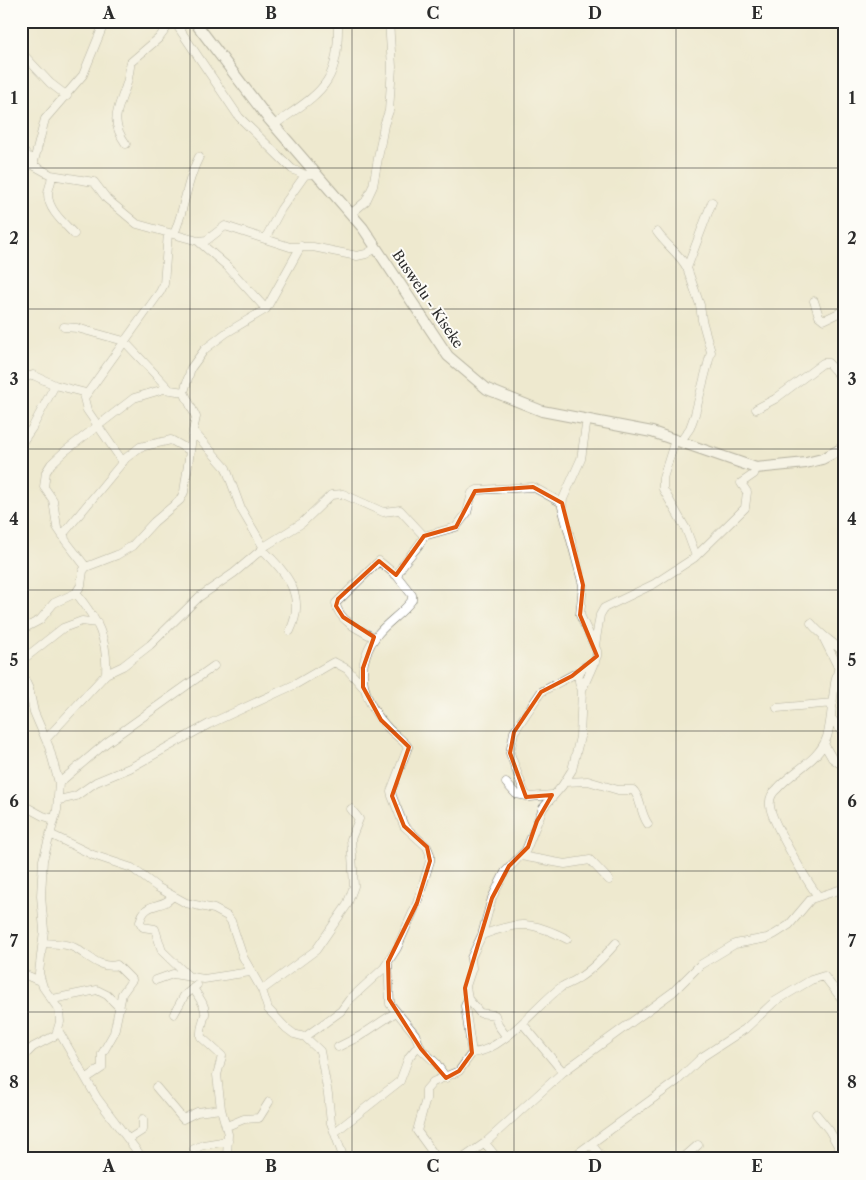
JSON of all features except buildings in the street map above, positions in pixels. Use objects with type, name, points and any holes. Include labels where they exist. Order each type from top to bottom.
[{"type":"main road","name":"Buswelu - Kiseke","points":[[194,21],[274,125],[352,213],[448,356],[487,389],[542,411],[652,432],[756,468],[806,463],[822,459],[845,447]]},
{"type":"street","points":[[34,164],[46,120],[83,75],[105,21]]},
{"type":"street","points":[[126,144],[116,126],[115,118],[128,81],[131,62],[159,38],[173,21],[239,117],[280,158],[297,172],[305,175],[316,173]]},
{"type":"street","points":[[274,125],[312,98],[330,78],[335,65],[338,21]]},
{"type":"street","points":[[352,213],[366,201],[373,186],[384,125],[390,111],[392,66],[389,21]]},
{"type":"street","points":[[21,52],[50,83],[67,96]]},
{"type":"street","points":[[21,148],[34,164],[51,175],[94,182],[107,199],[128,218],[141,226],[198,241],[207,240],[225,226],[290,247],[301,246],[357,256],[366,254],[376,248]]},
{"type":"street","points":[[123,462],[87,410],[84,404],[86,393],[114,360],[124,341],[164,284],[171,233],[182,218],[186,194],[199,157]]},
{"type":"street","points":[[21,169],[26,165],[34,164]]},
{"type":"street","points":[[51,175],[52,179],[48,194],[50,203],[60,220],[74,234]]},
{"type":"street","points":[[265,239],[281,209],[305,175]]},
{"type":"street","points":[[686,268],[712,202]]},
{"type":"street","points":[[657,232],[668,247],[681,258],[686,268],[700,305],[711,352],[690,428],[678,440],[663,478],[664,495],[686,529],[696,556]]},
{"type":"street","points":[[198,241],[227,266],[266,309]]},
{"type":"street","points":[[21,630],[40,620],[54,602],[76,593],[81,585],[83,571],[86,567],[117,555],[132,546],[154,522],[180,500],[184,492],[189,450],[196,418],[184,392],[191,368],[205,349],[226,333],[266,309],[301,246]]},
{"type":"street","points":[[814,301],[819,316],[824,320],[845,310]]},
{"type":"street","points":[[64,327],[78,328],[124,341],[170,390]]},
{"type":"street","points":[[756,410],[786,392],[823,362],[828,363],[845,382]]},
{"type":"street","points":[[21,382],[26,377],[33,376],[55,385],[86,393]]},
{"type":"street","points":[[21,444],[55,385]]},
{"type":"street","points":[[86,567],[57,528],[53,500],[44,486],[46,472],[64,450],[99,426],[134,398],[170,390],[184,392]]},
{"type":"street","points":[[582,690],[595,662],[597,651],[580,615],[583,585],[562,503],[580,459],[587,420]]},
{"type":"street","points":[[193,431],[226,468],[241,509],[263,548],[288,576],[295,594],[296,607],[290,631]]},
{"type":"street","points":[[63,536],[86,505],[123,462],[140,447],[152,442],[171,440],[189,450]]},
{"type":"street","points":[[594,645],[600,615],[604,608],[654,584],[688,563],[745,508],[747,492],[741,483],[754,474],[756,468]]},
{"type":"street","points":[[424,536],[453,529],[459,525],[466,513],[472,493],[478,490],[533,487],[562,503]]},
{"type":"street","points":[[46,739],[106,674],[123,666],[150,645],[199,597],[234,573],[263,548],[302,523],[331,495],[336,494],[383,512],[400,510],[424,536]]},
{"type":"street","points":[[397,576],[402,565],[421,544],[424,536]]},
{"type":"street","points":[[363,687],[363,668],[375,638],[412,600],[412,595],[397,576],[379,561],[336,603],[338,611],[348,621],[375,638]]},
{"type":"street","points":[[76,593],[97,623],[107,646],[106,674]]},
{"type":"street","points":[[21,661],[63,628],[82,621],[97,623]]},
{"type":"street","points":[[812,623],[824,639],[838,667]]},
{"type":"street","points":[[818,896],[784,839],[770,806],[775,790],[813,758],[824,744],[832,719],[838,667],[845,656],[835,644],[824,639]]},
{"type":"street","points":[[58,800],[76,796],[96,782],[130,768],[209,724],[296,684],[327,664],[334,662],[347,669],[363,687],[378,716],[408,747],[391,791],[404,826],[427,848],[430,861],[417,903],[388,962],[379,974],[349,1000],[341,1010],[305,1037]]},
{"type":"street","points":[[527,796],[510,753],[514,732],[541,692],[578,672],[581,668],[595,662]]},
{"type":"street","points":[[59,783],[106,743],[214,666]]},
{"type":"street","points":[[21,672],[29,689],[34,712],[46,739],[59,783],[58,800],[43,860],[41,896],[44,943],[40,981]]},
{"type":"street","points":[[506,1036],[498,1025],[495,1015],[480,1013],[468,999],[465,989],[472,968],[471,958],[482,936],[492,898],[505,872],[528,847],[543,808],[572,770],[578,752],[583,716],[582,690],[578,672]]},
{"type":"street","points":[[777,708],[833,704]]},
{"type":"street","points":[[832,719],[845,735]]},
{"type":"street","points":[[824,744],[832,758],[844,766],[845,772]]},
{"type":"street","points":[[564,782],[588,780],[618,790],[634,790],[639,796],[642,816],[648,824]]},
{"type":"street","points":[[506,783],[516,794],[552,796]]},
{"type":"street","points":[[21,804],[38,814],[54,819]]},
{"type":"street","points":[[262,990],[316,950],[347,905],[354,886],[351,838],[359,819],[351,809]]},
{"type":"street","points":[[50,834],[93,855],[132,868],[172,896],[186,903],[214,909],[227,916],[231,921],[250,972],[262,990],[268,1009],[275,1019],[294,1034],[305,1037],[318,1048]]},
{"type":"street","points":[[521,856],[565,864],[590,860],[610,880]]},
{"type":"street","points":[[462,1159],[485,1144],[563,1072],[664,999],[700,965],[735,944],[767,938],[775,934],[788,925],[808,902],[818,896],[845,888]]},
{"type":"street","points":[[172,896],[166,902],[153,905],[146,910],[140,922],[143,927],[155,930],[162,951],[188,976]]},
{"type":"street","points":[[482,936],[514,924],[531,924],[544,927],[567,938]]},
{"type":"street","points":[[485,926],[492,931]]},
{"type":"street","points":[[44,943],[74,948],[84,956],[106,967],[117,966],[132,980],[122,994],[114,1033],[102,1054],[103,1066],[87,1078]]},
{"type":"street","points":[[472,1052],[484,1051],[523,1024],[560,988],[576,980],[603,958],[616,943]]},
{"type":"street","points":[[388,962],[390,1004],[415,1034],[419,1045],[436,1063],[446,1078]]},
{"type":"street","points":[[156,980],[173,974],[204,979],[250,972]]},
{"type":"street","points":[[21,973],[40,981],[61,1016],[58,1030],[51,1039],[34,1047],[21,1059]]},
{"type":"street","points":[[379,974],[389,978]]},
{"type":"street","points":[[570,1159],[592,1145],[678,1081],[702,1057],[745,1029],[766,1008],[784,995],[816,978],[824,976],[845,1003]]},
{"type":"street","points":[[174,1014],[184,996],[204,979]]},
{"type":"street","points":[[193,988],[204,1007],[205,1013],[200,1026],[201,1037],[222,1056],[216,1075],[227,1126],[227,1159]]},
{"type":"street","points":[[53,1000],[97,990],[107,995],[120,1008]]},
{"type":"street","points":[[435,1159],[433,1153],[416,1130],[424,1109],[426,1090],[433,1082],[460,1072],[472,1052],[466,1012],[468,999]]},
{"type":"street","points":[[338,1047],[360,1036],[396,1012]]},
{"type":"street","points":[[523,1024],[563,1072]]},
{"type":"street","points":[[58,1030],[87,1078],[96,1098],[143,1159]]},
{"type":"street","points":[[314,1031],[324,1066],[329,1115],[341,1157]]},
{"type":"street","points":[[335,1132],[400,1081],[409,1056],[419,1045]]},
{"type":"street","points":[[433,1082],[436,1063]]},
{"type":"street","points":[[156,1087],[183,1119],[197,1112],[222,1109]]},
{"type":"street","points":[[227,1126],[244,1119],[260,1118],[269,1102]]},
{"type":"street","points":[[816,1114],[829,1130],[845,1158]]},
{"type":"street","points":[[129,1139],[143,1130],[143,1119]]},
{"type":"street","points":[[194,1149],[203,1145],[228,1141]]},
{"type":"street","points":[[485,1144],[498,1159]]},
{"type":"street","points":[[592,1145],[603,1159]]},
{"type":"street","points":[[682,1159],[698,1145]]},
{"type":"highlighted area","points":[[533,487],[562,503],[583,585],[580,615],[597,656],[572,676],[541,692],[514,732],[510,753],[526,797],[552,795],[537,821],[528,847],[509,866],[492,898],[465,988],[472,1053],[459,1071],[446,1078],[421,1049],[389,999],[388,962],[417,903],[430,861],[427,847],[404,826],[392,796],[409,747],[381,720],[363,687],[363,668],[374,637],[343,617],[336,606],[338,599],[379,561],[396,575],[424,536],[456,527],[475,491]]}]
